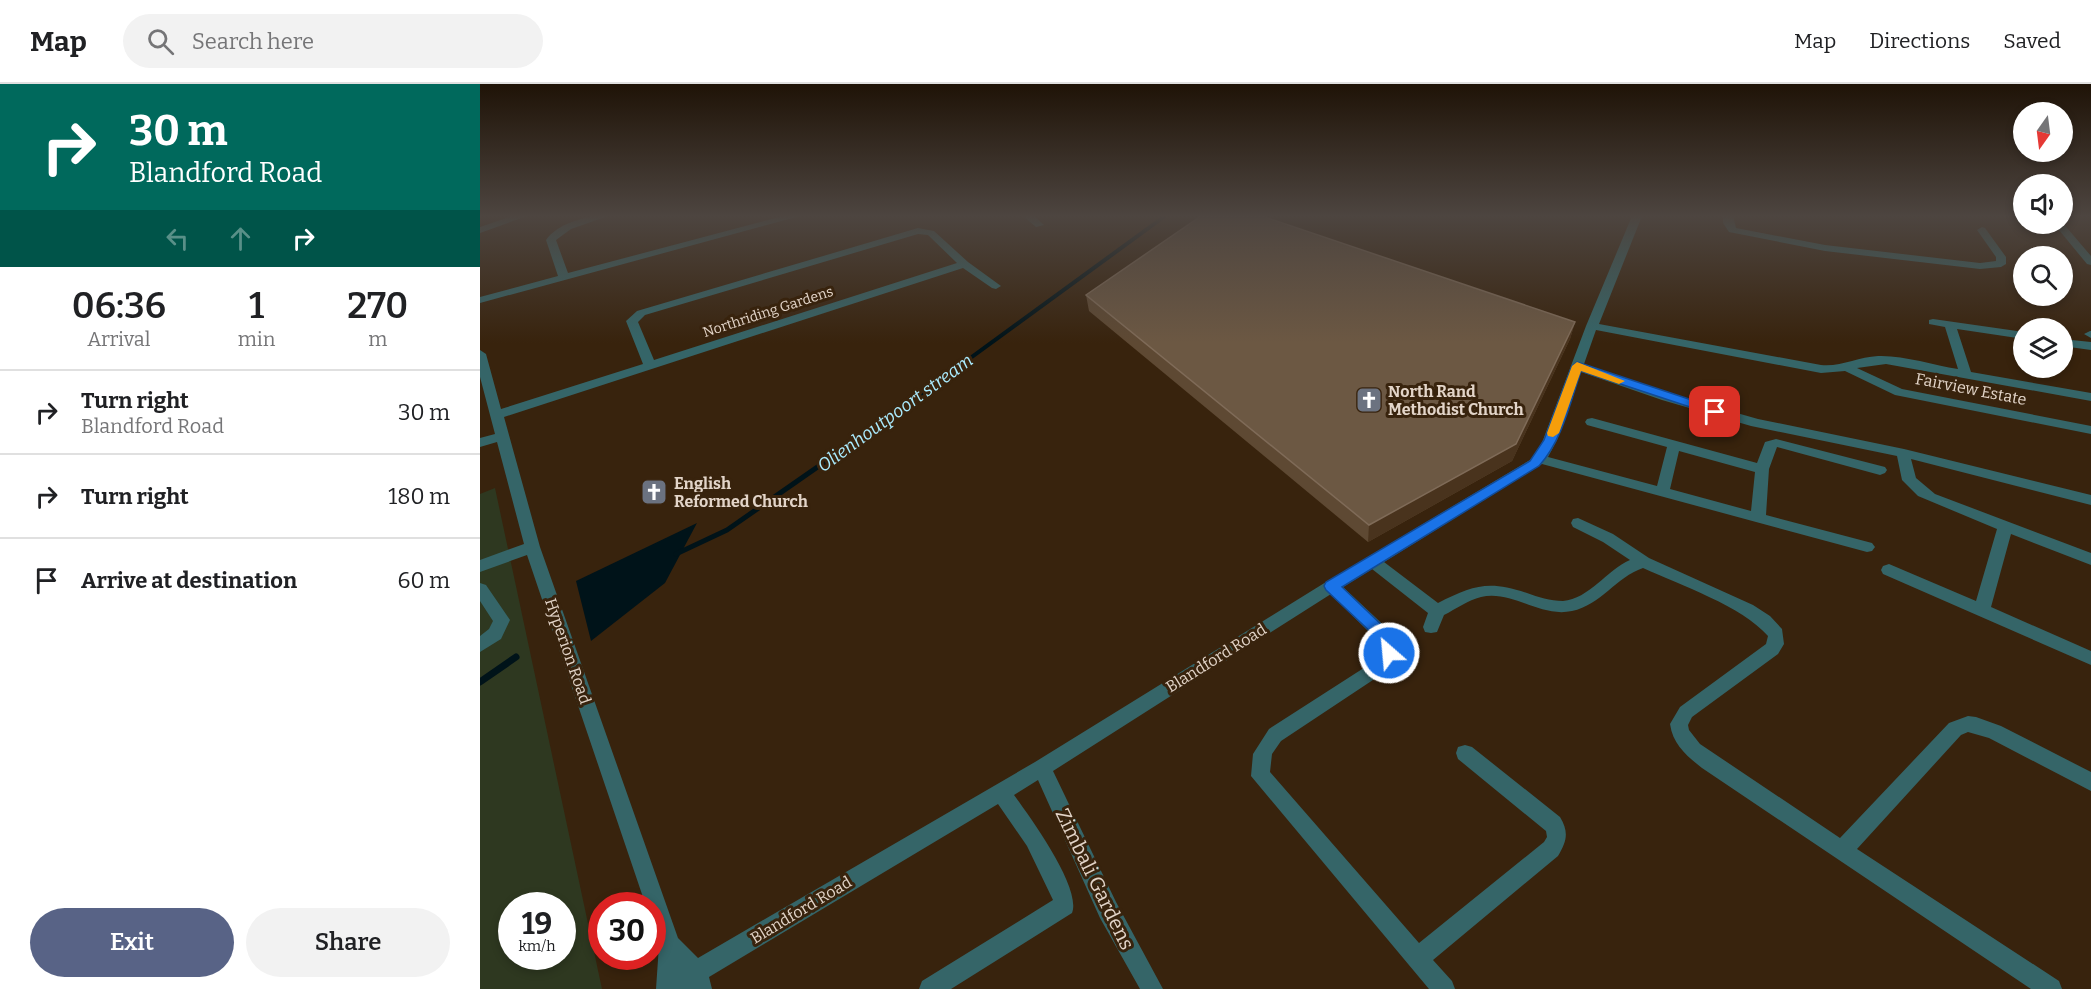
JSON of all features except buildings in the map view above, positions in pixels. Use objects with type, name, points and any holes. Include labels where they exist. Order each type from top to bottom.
[{"type":"street","points":[[557,258],[564,279]]},
{"type":"street","points":[[480,300],[640,258]]},
{"type":"street","points":[[650,366],[632,321],[646,311],[825,258]]},
{"type":"street","points":[[958,258],[996,286]]},
{"type":"street","points":[[1620,258],[1550,440],[1539,459],[1867,547]]},
{"type":"street","points":[[1913,258],[1980,266],[1997,266],[2001,264],[2001,258]]},
{"type":"street","name":"Northriding Gardens","points":[[497,415],[964,264]]},
{"type":"street","name":"Fairview Estate","points":[[1594,322],[1821,369],[1841,371],[1860,362],[1875,360],[2091,398]]},
{"type":"street","points":[[1933,322],[2013,334]]},
{"type":"street","name":"Fairview Estate","points":[[1950,325],[1966,375]]},
{"type":"street","points":[[2073,344],[2091,346]]},
{"type":"street","name":"Hyperion Road","points":[[480,354],[532,547],[670,945],[698,981]]},
{"type":"street","points":[[1577,366],[1746,420],[1904,453],[2091,500]]},
{"type":"street","name":"Fairview Estate","points":[[1848,368],[1899,392],[2091,430]]},
{"type":"street","points":[[1592,422],[1762,469]]},
{"type":"street","points":[[480,443],[501,436]]},
{"type":"street","points":[[1758,517],[1762,469],[1770,445],[1776,443],[1880,470]]},
{"type":"street","points":[[1662,492],[1674,445]]},
{"type":"street","points":[[1904,453],[1907,477],[1912,485],[1922,492],[2005,527],[2091,559]]},
{"type":"street","name":"Blandford Road","points":[[667,989],[698,981],[1000,791],[1042,768],[1539,459]]},
{"type":"street","points":[[1578,523],[1608,538],[1644,562],[1747,609],[1764,620],[1776,634],[1776,644],[1772,649],[1686,712],[1679,724],[1681,737],[1709,762],[2051,989]]},
{"type":"street","points":[[1982,610],[2005,527]]},
{"type":"street","points":[[480,566],[532,547]]},
{"type":"street","points":[[1373,562],[1414,596],[1437,611]]},
{"type":"street","points":[[1431,627],[1437,611],[1476,593],[1489,590],[1545,604],[1574,606],[1586,600],[1624,569],[1644,562]]},
{"type":"street","points":[[1888,570],[2091,658]]},
{"type":"street","points":[[1332,586],[1385,637],[1389,653],[1376,669],[1275,735],[1260,758],[1261,776],[1444,989]]},
{"type":"street","points":[[480,589],[502,620],[495,634],[480,645]]},
{"type":"street","points":[[1843,849],[1955,729],[1962,726],[1976,725],[1995,732],[2091,782]]},
{"type":"street","points":[[1418,958],[1551,849],[1558,838],[1558,831],[1553,824],[1465,753]]},
{"type":"street","name":"Zimbali Gardens","points":[[1042,768],[1108,910],[1152,989]]},
{"type":"street","name":"Zimbali Gardens","points":[[930,989],[1064,905],[1063,896],[1034,839],[1000,791]]},
{"type":"street","name":"Hyperion Road","points":[[667,989],[670,945]]},
{"type":"green space","points":[[495,488],[588,923],[588,970],[598,970],[602,989],[480,989],[480,494]]},
{"type":"shaded area","points":[[697,523],[665,583],[591,641],[576,581]]},
{"type":"waterway","name":"Olienhoutpoort stream","points":[[906,405],[1107,258]]},
{"type":"waterway","name":"Olienhoutpoort stream","points":[[676,554],[727,530],[908,404]]},
{"type":"waterway","name":"Olienhoutpoort stream","points":[[480,682],[516,657]]},
{"type":"slow traffic","points":[[1553,433],[1577,366],[1619,381]]},
{"type":"place","name":"North Rand Methodist Church","points":[[1369,400]]},
{"type":"place","name":"English Reformed Church","points":[[654,492]]},
{"type":"route","points":[[1389,653],[1385,637],[1332,586],[1535,464],[1544,453],[1550,440],[1577,366],[1715,412]]}]
